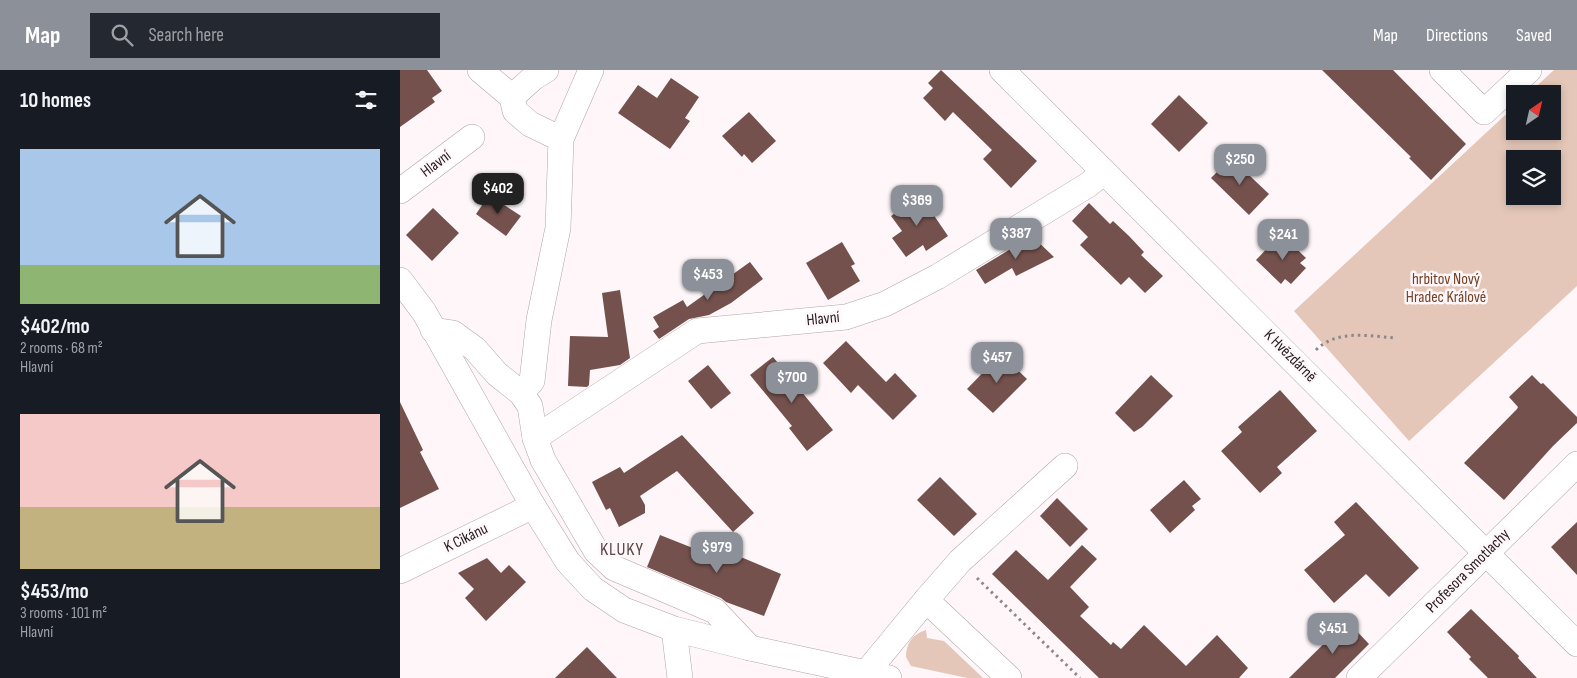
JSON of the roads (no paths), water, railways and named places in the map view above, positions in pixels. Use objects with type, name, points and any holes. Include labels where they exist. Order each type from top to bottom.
[{"type":"street","points":[[480,70],[512,97],[515,111],[530,124],[561,139]]},
{"type":"street","points":[[512,97],[533,78],[546,70]]},
{"type":"street","points":[[521,394],[532,381],[539,320],[558,228],[561,139],[591,70]]},
{"type":"street","name":"K Hvězdárně","points":[[1002,70],[1487,552],[1577,644]]},
{"type":"street","points":[[1442,70],[1484,112],[1529,70]]},
{"type":"street","name":"Hlavní","points":[[400,190],[472,137]]},
{"type":"street","name":"Hlavní","points":[[535,438],[697,331],[846,317],[885,304],[945,272],[1088,185],[1104,172]]},
{"type":"street","points":[[400,280],[424,312],[533,506],[568,562],[593,589],[624,610],[674,629],[750,648],[878,675],[926,600],[960,562],[1065,466]]},
{"type":"street","points":[[433,330],[453,333],[475,349],[497,374],[521,394],[530,406],[535,438],[543,460],[596,551],[614,568],[714,611],[750,648]]},
{"type":"street","name":"Profesora Smotlachy","points":[[1359,678],[1577,464]]},
{"type":"street","name":"K Cikánu","points":[[400,571],[533,506]]},
{"type":"street","points":[[926,600],[1009,678]]},
{"type":"street","points":[[674,629],[680,678]]},
{"type":"district","name":"KLUKY","points":[[622,549]]},
{"type":"park label","name":"hrbitov Nový Hradec Králové","points":[[1446,288]]}]
